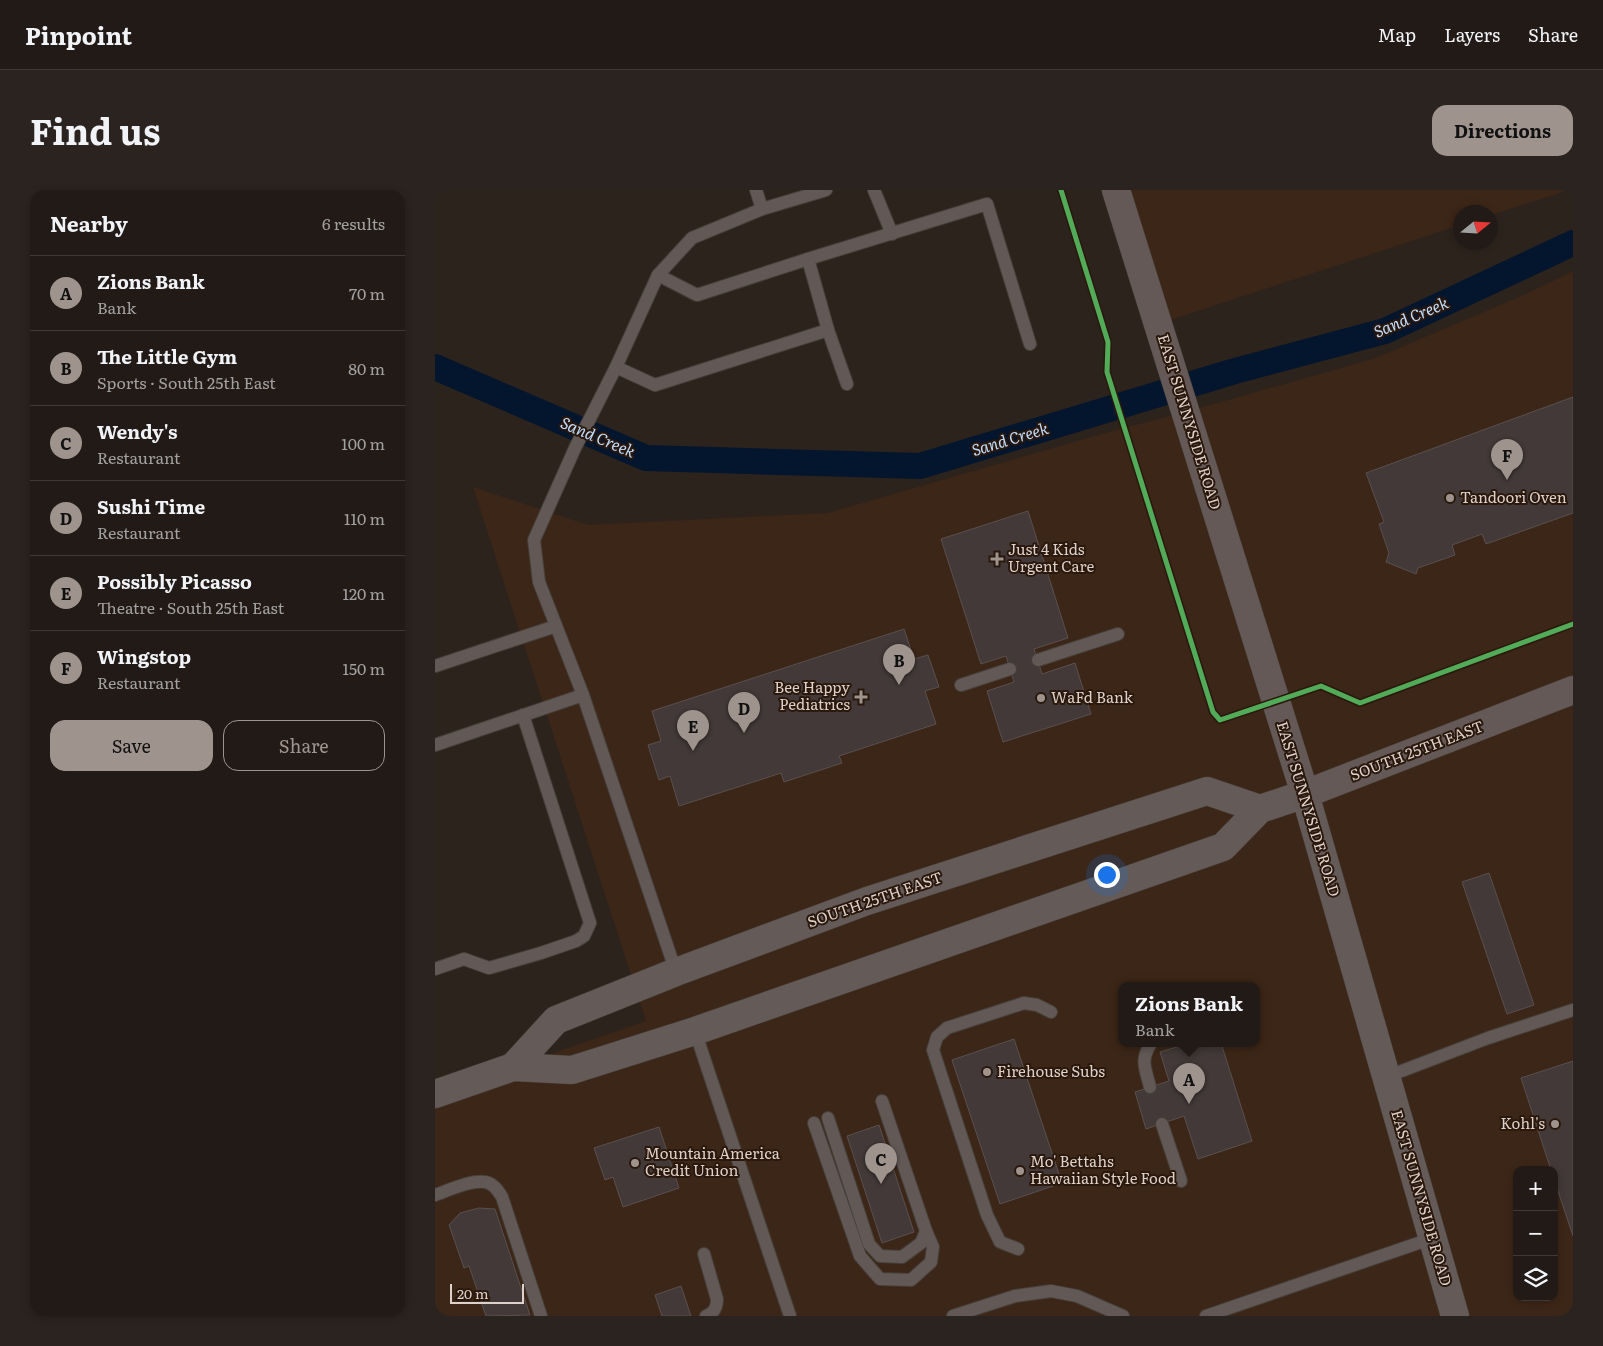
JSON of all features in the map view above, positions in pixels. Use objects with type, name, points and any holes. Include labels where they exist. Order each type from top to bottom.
[{"type":"main road","name":"EAST SUNNYSIDE ROAD","points":[[1115,190],[1305,794],[1455,1316]]},
{"type":"main road","name":"SOUTH 25TH EAST","points":[[435,1094],[513,1067],[572,1070],[695,1031],[1223,847],[1260,809],[1305,794],[1573,690]]},
{"type":"main road","name":"SOUTH 25TH EAST","points":[[513,1067],[556,1020],[676,972],[867,901],[1207,791],[1260,809]]},
{"type":"lane","points":[[756,190],[762,208]]},
{"type":"lane","points":[[676,972],[583,695],[539,582],[534,540],[575,448],[616,367],[658,275],[692,238],[762,208],[826,190]]},
{"type":"lane","points":[[874,190],[892,234]]},
{"type":"lane","points":[[658,275],[697,295],[987,204],[1030,344]]},
{"type":"lane","points":[[808,259],[828,330],[847,384]]},
{"type":"lane","points":[[616,367],[655,385],[828,330]]},
{"type":"lane","points":[[435,666],[556,626]]},
{"type":"lane","points":[[1038,660],[1118,634]]},
{"type":"lane","points":[[961,685],[1010,669]]},
{"type":"lane","points":[[435,745],[583,695]]},
{"type":"lane","points":[[435,969],[464,959],[489,968],[541,953],[576,941],[584,936],[590,923],[523,715]]},
{"type":"lane","points":[[1018,1249],[1000,1242],[987,1215],[933,1050],[937,1037],[947,1028],[1024,1002],[1037,1005],[1051,1012]]},
{"type":"lane","points":[[1386,1077],[1488,1038],[1573,1010]]},
{"type":"lane","points":[[695,1031],[791,1316]]},
{"type":"lane","points":[[1149,1047],[1145,1054],[1144,1066],[1150,1087]]},
{"type":"lane","points":[[814,1123],[860,1256],[880,1279],[911,1280],[931,1262],[933,1248],[882,1101]]},
{"type":"lane","points":[[828,1118],[869,1244],[881,1256],[902,1257],[921,1243],[926,1231]]},
{"type":"lane","points":[[1162,1124],[1181,1181]]},
{"type":"lane","points":[[435,1195],[472,1183],[486,1182],[497,1188],[502,1197],[541,1316]]},
{"type":"lane","points":[[1206,1316],[1433,1238]]},
{"type":"lane","points":[[704,1254],[717,1299],[717,1306],[714,1312],[706,1316]]},
{"type":"lane","points":[[953,1316],[1015,1296],[1051,1291],[1077,1296],[1123,1316]]},
{"type":"shaded area","points":[[1115,190],[1569,190],[1498,213],[1498,205],[1453,205],[1453,227],[1158,324]]},
{"type":"shaded area","points":[[1573,271],[1573,1316],[435,1316],[435,1094],[646,1021],[473,487],[588,525],[828,513],[1112,431],[1376,358],[1524,295]]},
{"type":"building","points":[[1573,397],[1573,513],[1486,544],[1482,534],[1452,545],[1455,555],[1418,568],[1416,574],[1386,562],[1389,553],[1379,524],[1384,522],[1366,473]]},
{"type":"building","points":[[1028,511],[1068,638],[1034,649],[1042,674],[1075,663],[1091,714],[1003,742],[987,691],[1014,682],[1006,656],[981,664],[941,539]]},
{"type":"building","points":[[904,629],[914,659],[928,655],[939,687],[925,691],[936,724],[839,756],[842,763],[784,782],[781,773],[679,806],[670,776],[659,780],[648,745],[661,741],[652,711]]},
{"type":"building","points":[[1489,873],[1534,1005],[1507,1014],[1462,882]]},
{"type":"building","points":[[1014,1039],[1062,1183],[1000,1204],[952,1060]]},
{"type":"building","points":[[1177,1047],[1222,1047],[1252,1141],[1198,1159],[1184,1116],[1146,1129],[1135,1092],[1169,1081],[1160,1052]]},
{"type":"building","name":"Kohl's","points":[[1573,1061],[1573,1236],[1558,1191],[1558,1166],[1550,1166],[1521,1078]]},
{"type":"building","points":[[879,1125],[914,1232],[882,1243],[847,1136]]},
{"type":"building","name":"Mountain America Credit Union","points":[[659,1127],[679,1188],[623,1207],[613,1177],[605,1180],[594,1148]]},
{"type":"building","points":[[479,1208],[495,1209],[530,1315],[486,1316],[469,1266],[464,1268],[449,1225],[460,1213]]},
{"type":"building","points":[[681,1286],[691,1316],[662,1316],[655,1295]]},
{"type":"waterway","name":"Sand Creek","points":[[435,367],[646,458],[920,466],[1235,371],[1385,331],[1573,243]]},
{"type":"cycle path","points":[[1061,190],[1108,342],[1107,372],[1213,712],[1220,720],[1321,686],[1360,703],[1573,624]]},
{"type":"place","name":"Wingstop","points":[[1507,480]]},
{"type":"place","name":"Tandoori Oven","points":[[1450,498]]},
{"type":"place","name":"Just 4 Kids Urgent Care","points":[[997,559]]},
{"type":"place","name":"The Little Gym","points":[[899,685]]},
{"type":"place","name":"Bee Happy Pediatrics","points":[[861,697]]},
{"type":"place","name":"WaFd Bank","points":[[1041,698]]},
{"type":"place","name":"Sushi Time","points":[[744,733]]},
{"type":"place","name":"Possibly Picasso","points":[[693,751]]},
{"type":"place","name":"Firehouse Subs","points":[[987,1072]]},
{"type":"place","name":"Zions Bank","points":[[1189,1104]]},
{"type":"place","name":"Kohl's","points":[[1555,1124]]},
{"type":"place","name":"Mountain America Credit Union","points":[[635,1163]]},
{"type":"place","name":"Mo' Bettahs Hawaiian Style Food","points":[[1020,1171]]},
{"type":"place","name":"Wendy's","points":[[881,1184]]}]
